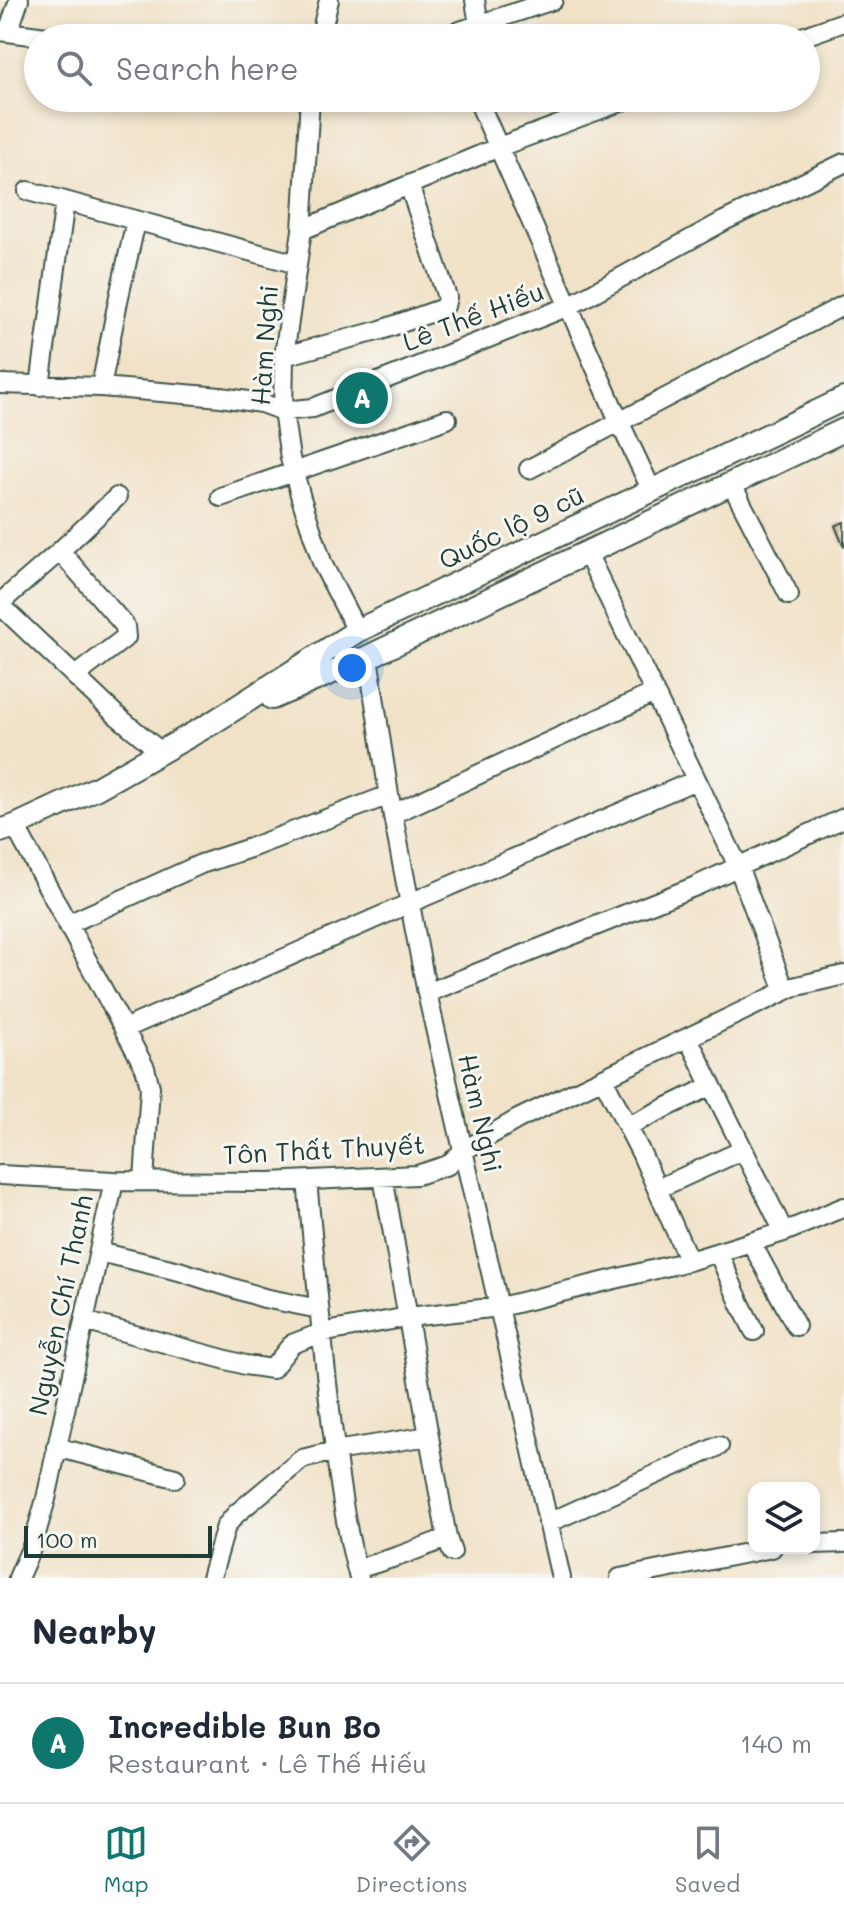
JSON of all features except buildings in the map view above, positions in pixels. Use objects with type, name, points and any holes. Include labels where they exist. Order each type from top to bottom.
[{"type":"main road","name":"Quốc lộ 9 cũ","points":[[7,829],[97,788],[161,752],[357,631],[844,399]]},
{"type":"main road","name":"Quốc lộ 9 cũ","points":[[212,723],[368,657],[844,430]]},
{"type":"main road","points":[[720,458],[731,483]]},
{"type":"main road","points":[[652,491],[663,516]]},
{"type":"main road","points":[[575,527],[587,553]]},
{"type":"main road","points":[[357,631],[368,657]]},
{"type":"street","points":[[19,0],[4,32],[24,34]]},
{"type":"street","points":[[323,24],[329,0]]},
{"type":"street","points":[[475,0],[479,24]]},
{"type":"street","points":[[482,24],[553,0]]},
{"type":"street","points":[[820,31],[844,22]]},
{"type":"street","name":"Hàm Nghi","points":[[309,112],[302,230],[284,356],[283,411],[294,472],[323,565],[357,631]]},
{"type":"street","points":[[483,112],[652,491]]},
{"type":"street","points":[[302,230],[499,147],[593,112]]},
{"type":"street","name":"Lê Thế Hiếu","points":[[0,384],[101,387],[221,397],[261,403],[283,411],[313,408],[569,306],[724,221],[844,163]]},
{"type":"street","points":[[284,356],[381,330],[445,306],[447,297],[409,185]]},
{"type":"street","points":[[28,191],[297,264]]},
{"type":"street","points":[[40,386],[65,201]]},
{"type":"street","points":[[101,387],[136,221]]},
{"type":"street","points":[[529,469],[844,305]]},
{"type":"street","points":[[221,497],[447,419]]},
{"type":"street","points":[[731,483],[789,595]]},
{"type":"street","points":[[117,497],[0,604],[116,715],[161,752]]},
{"type":"street","points":[[60,551],[127,630],[126,637],[75,676]]},
{"type":"street","points":[[587,553],[738,866],[785,991]]},
{"type":"street","name":"Hàm Nghi","points":[[368,657],[389,795],[427,993],[561,1578]]},
{"type":"street","points":[[393,814],[654,693]]},
{"type":"street","points":[[124,1029],[696,780]]},
{"type":"street","points":[[68,924],[201,864],[389,795]]},
{"type":"street","points":[[427,993],[696,886],[844,818]]},
{"type":"street","points":[[7,829],[68,924],[145,1068],[150,1087],[144,1181]]},
{"type":"street","name":"Tôn Thất Thuyết","points":[[0,1175],[114,1181],[307,1181],[417,1175],[434,1171],[518,1119],[793,987],[844,975]]},
{"type":"street","points":[[688,1038],[784,1232]]},
{"type":"street","points":[[603,1078],[689,1261]]},
{"type":"street","points":[[628,1126],[711,1086]]},
{"type":"street","points":[[657,1189],[743,1150]]},
{"type":"street","points":[[307,1181],[335,1451],[347,1536],[358,1573],[399,1556],[450,1545],[383,1177]]},
{"type":"street","name":"Nguyễn Chí Thanh","points":[[18,1578],[33,1544],[46,1499],[114,1181]]},
{"type":"street","points":[[84,1321],[245,1365],[272,1369],[292,1344],[321,1333],[408,1317],[500,1307],[689,1261],[784,1232],[844,1207]]},
{"type":"street","points":[[751,1242],[796,1326]]},
{"type":"street","points":[[99,1252],[179,1271],[264,1298],[319,1309]]},
{"type":"street","points":[[718,1252],[754,1331]]},
{"type":"street","points":[[211,1578],[226,1526],[302,1459],[429,1436]]},
{"type":"street","points":[[548,1523],[719,1446]]},
{"type":"street","points":[[56,1447],[175,1478]]},
{"type":"street","points":[[820,1544],[844,1543]]},
{"type":"street","points":[[620,1578],[748,1553]]},
{"type":"place","name":"Incredible Bun Bo","points":[[362,398]]}]
